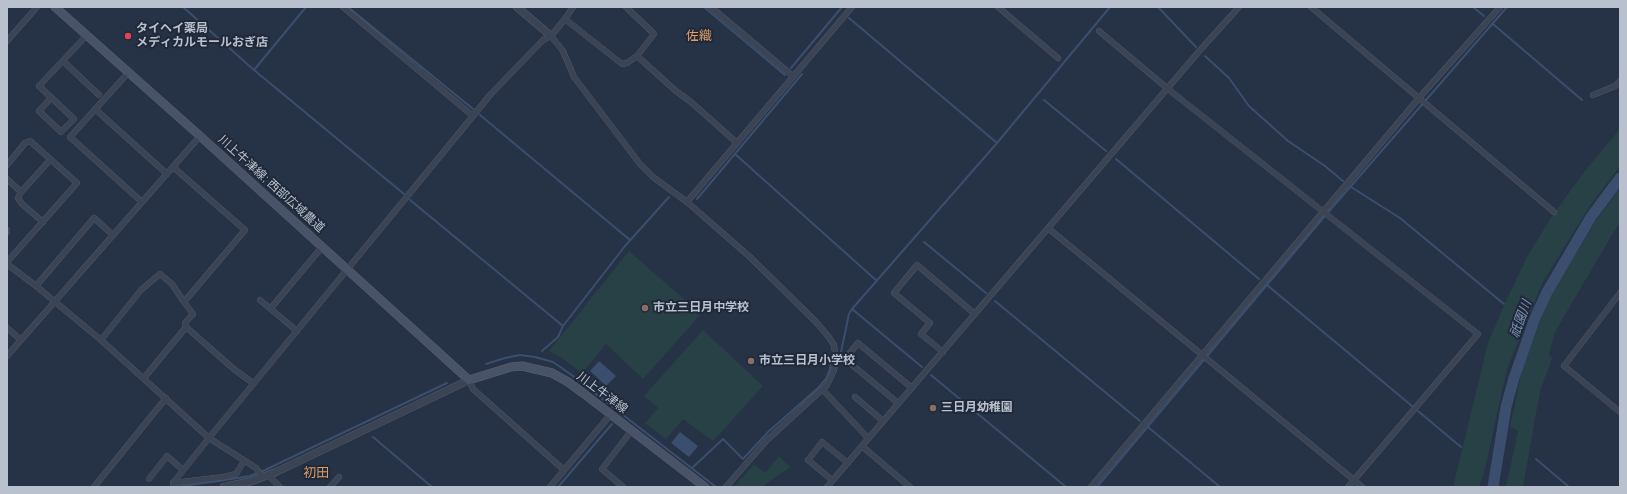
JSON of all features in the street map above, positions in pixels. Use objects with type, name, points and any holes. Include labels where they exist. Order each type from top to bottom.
[{"type":"main road","name":"川上牛津線; 西部広域農道","points":[[55,7],[129,72],[469,380]]},
{"type":"main road","name":"川上牛津線","points":[[469,380],[511,367],[522,366],[552,373],[568,382],[611,414],[705,487]]},
{"type":"street","points":[[7,41],[37,7]]},
{"type":"street","points":[[343,7],[473,116]]},
{"type":"street","points":[[517,7],[551,36],[563,51],[574,77],[633,155],[653,177],[687,202],[750,257],[831,340],[835,350],[836,360],[830,380],[823,390],[766,441],[726,487]]},
{"type":"street","points":[[173,485],[253,383],[490,95],[543,40],[551,36],[565,19],[572,7]]},
{"type":"street","points":[[565,19],[622,64],[627,63],[637,56],[654,34],[626,7]]},
{"type":"street","points":[[711,7],[793,76]]},
{"type":"street","points":[[687,202],[852,7]]},
{"type":"street","points":[[998,7],[1058,58]]},
{"type":"street","points":[[827,487],[863,447],[868,438],[1239,7]]},
{"type":"street","points":[[1312,7],[1554,212]]},
{"type":"street","points":[[1091,487],[1419,98],[1500,7]]},
{"type":"street","points":[[1099,31],[1168,89],[1478,334],[1348,487]]},
{"type":"street","points":[[52,98],[39,111],[61,132],[74,118],[39,86],[87,35]]},
{"type":"street","points":[[637,56],[737,143]]},
{"type":"street","points":[[63,61],[100,95]]},
{"type":"street","points":[[129,72],[70,137],[142,202]]},
{"type":"street","points":[[1593,95],[1615,86],[1620,81]]},
{"type":"street","points":[[95,109],[167,174]]},
{"type":"street","points":[[7,356],[200,136]]},
{"type":"street","points":[[7,165],[25,143],[30,142],[77,183],[7,263],[101,340],[209,438],[256,468],[263,476],[271,478],[280,487]]},
{"type":"street","points":[[42,222],[19,201],[19,195],[50,160]]},
{"type":"street","points":[[173,167],[245,230],[184,302]]},
{"type":"street","points":[[7,179],[21,192]]},
{"type":"street","points":[[36,286],[94,218],[113,234]]},
{"type":"street","points":[[1048,228],[1362,487]]},
{"type":"street","points":[[271,308],[322,247]]},
{"type":"street","points":[[942,352],[921,334],[930,323],[894,293],[917,265],[975,314]]},
{"type":"street","points":[[101,340],[141,290],[160,274],[172,284],[193,314],[185,323],[186,327],[144,378]]},
{"type":"street","points":[[1620,293],[1564,366],[1620,412]]},
{"type":"street","points":[[260,300],[297,331]]},
{"type":"street","points":[[186,327],[235,370],[253,383]]},
{"type":"street","points":[[7,328],[21,340]]},
{"type":"street","points":[[898,403],[845,360],[858,343],[912,388]]},
{"type":"street","points":[[224,487],[240,486],[263,476],[469,380],[473,389],[564,470]]},
{"type":"street","points":[[823,390],[868,438]]},
{"type":"street","points":[[855,397],[883,421]]},
{"type":"street","points":[[94,487],[166,398]]},
{"type":"street","points":[[550,487],[611,414]]},
{"type":"street","points":[[623,487],[602,469],[632,430]]},
{"type":"street","points":[[832,480],[808,460],[822,442],[848,463]]},
{"type":"street","points":[[863,447],[910,487]]},
{"type":"street","points":[[149,479],[167,456],[184,470]]},
{"type":"street","points":[[173,485],[236,474],[244,461]]},
{"type":"street","points":[[330,487],[339,477]]},
{"type":"green space","points":[[1620,129],[1620,166],[1589,207],[1543,282],[1507,369],[1485,469],[1479,487],[1453,487],[1488,343],[1505,303],[1527,257],[1552,216],[1584,172]]},
{"type":"green space","points":[[1620,188],[1620,223],[1555,332],[1549,354],[1552,359],[1540,391],[1523,487],[1506,487],[1518,431],[1510,427],[1522,370],[1549,298],[1596,221]]},
{"type":"green space","points":[[629,251],[701,314],[643,379],[606,344],[582,373],[562,358],[549,351]]},
{"type":"green space","points":[[703,330],[763,386],[713,441],[683,419],[666,439],[645,423],[658,408],[644,396]]},
{"type":"green space","points":[[779,456],[790,467],[762,487],[734,487],[754,464],[765,473]]},
{"type":"water","points":[[599,361],[616,376],[606,386],[590,371]]},
{"type":"water","points":[[680,432],[698,446],[689,457],[671,443]]},
{"type":"waterway","points":[[183,7],[254,70],[404,194]]},
{"type":"waterway","points":[[254,70],[306,7]]},
{"type":"waterway","points":[[348,7],[473,109]]},
{"type":"waterway","points":[[704,7],[785,75]]},
{"type":"waterway","points":[[791,68],[842,7]]},
{"type":"waterway","points":[[841,352],[849,314],[852,309],[997,143],[1110,7]]},
{"type":"waterway","points":[[1158,7],[1196,47]]},
{"type":"waterway","points":[[1473,7],[1484,16]]},
{"type":"waterway","points":[[1097,487],[1324,217],[1507,7]]},
{"type":"waterway","points":[[849,18],[997,143]]},
{"type":"waterway","points":[[1493,24],[1582,100]]},
{"type":"waterway","points":[[1205,56],[1229,78],[1249,106],[1288,141],[1325,166],[1343,181]]},
{"type":"waterway","points":[[697,199],[802,74]]},
{"type":"waterway","points":[[1044,100],[1106,151]]},
{"type":"waterway","points":[[480,115],[630,240]]},
{"type":"waterway","points":[[735,154],[877,281]]},
{"type":"waterway","points":[[1116,159],[1259,279]]},
{"type":"waterway","name":"祇園川","points":[[1493,487],[1506,407],[1514,378],[1535,318],[1547,292],[1591,217],[1620,178]]},
{"type":"waterway","points":[[1351,187],[1400,218],[1504,304]]},
{"type":"waterway","points":[[542,351],[558,337],[563,326],[625,246],[669,197]]},
{"type":"waterway","points":[[410,200],[563,326]]},
{"type":"waterway","points":[[924,242],[986,293]]},
{"type":"waterway","points":[[1267,285],[1412,406]]},
{"type":"waterway","points":[[995,301],[1140,421]]},
{"type":"waterway","points":[[852,309],[922,367]]},
{"type":"waterway","points":[[692,468],[723,439],[743,459],[768,432],[818,388],[826,379],[830,369],[831,354]]},
{"type":"waterway","points":[[486,364],[520,355],[553,362],[716,487]]},
{"type":"waterway","points":[[931,375],[1066,487]]},
{"type":"waterway","points":[[176,487],[250,476],[447,383]]},
{"type":"waterway","points":[[1418,411],[1461,447]]},
{"type":"waterway","points":[[558,487],[612,424]]},
{"type":"waterway","points":[[1148,427],[1220,487]]},
{"type":"waterway","points":[[373,437],[432,487]]},
{"type":"waterway","points":[[1536,459],[1569,487]]},
{"type":"place","name":"タイヘイ薬局 メディカルモールおぎ店","points":[[128,36]]},
{"type":"place","name":"市立三日月中学校","points":[[645,308]]},
{"type":"place","name":"市立三日月小学校","points":[[751,361]]},
{"type":"place","name":"三日月幼稚園","points":[[933,408]]},
{"type":"district","name":"佐織","points":[[699,36]]},
{"type":"district","name":"初田","points":[[316,473]]}]
